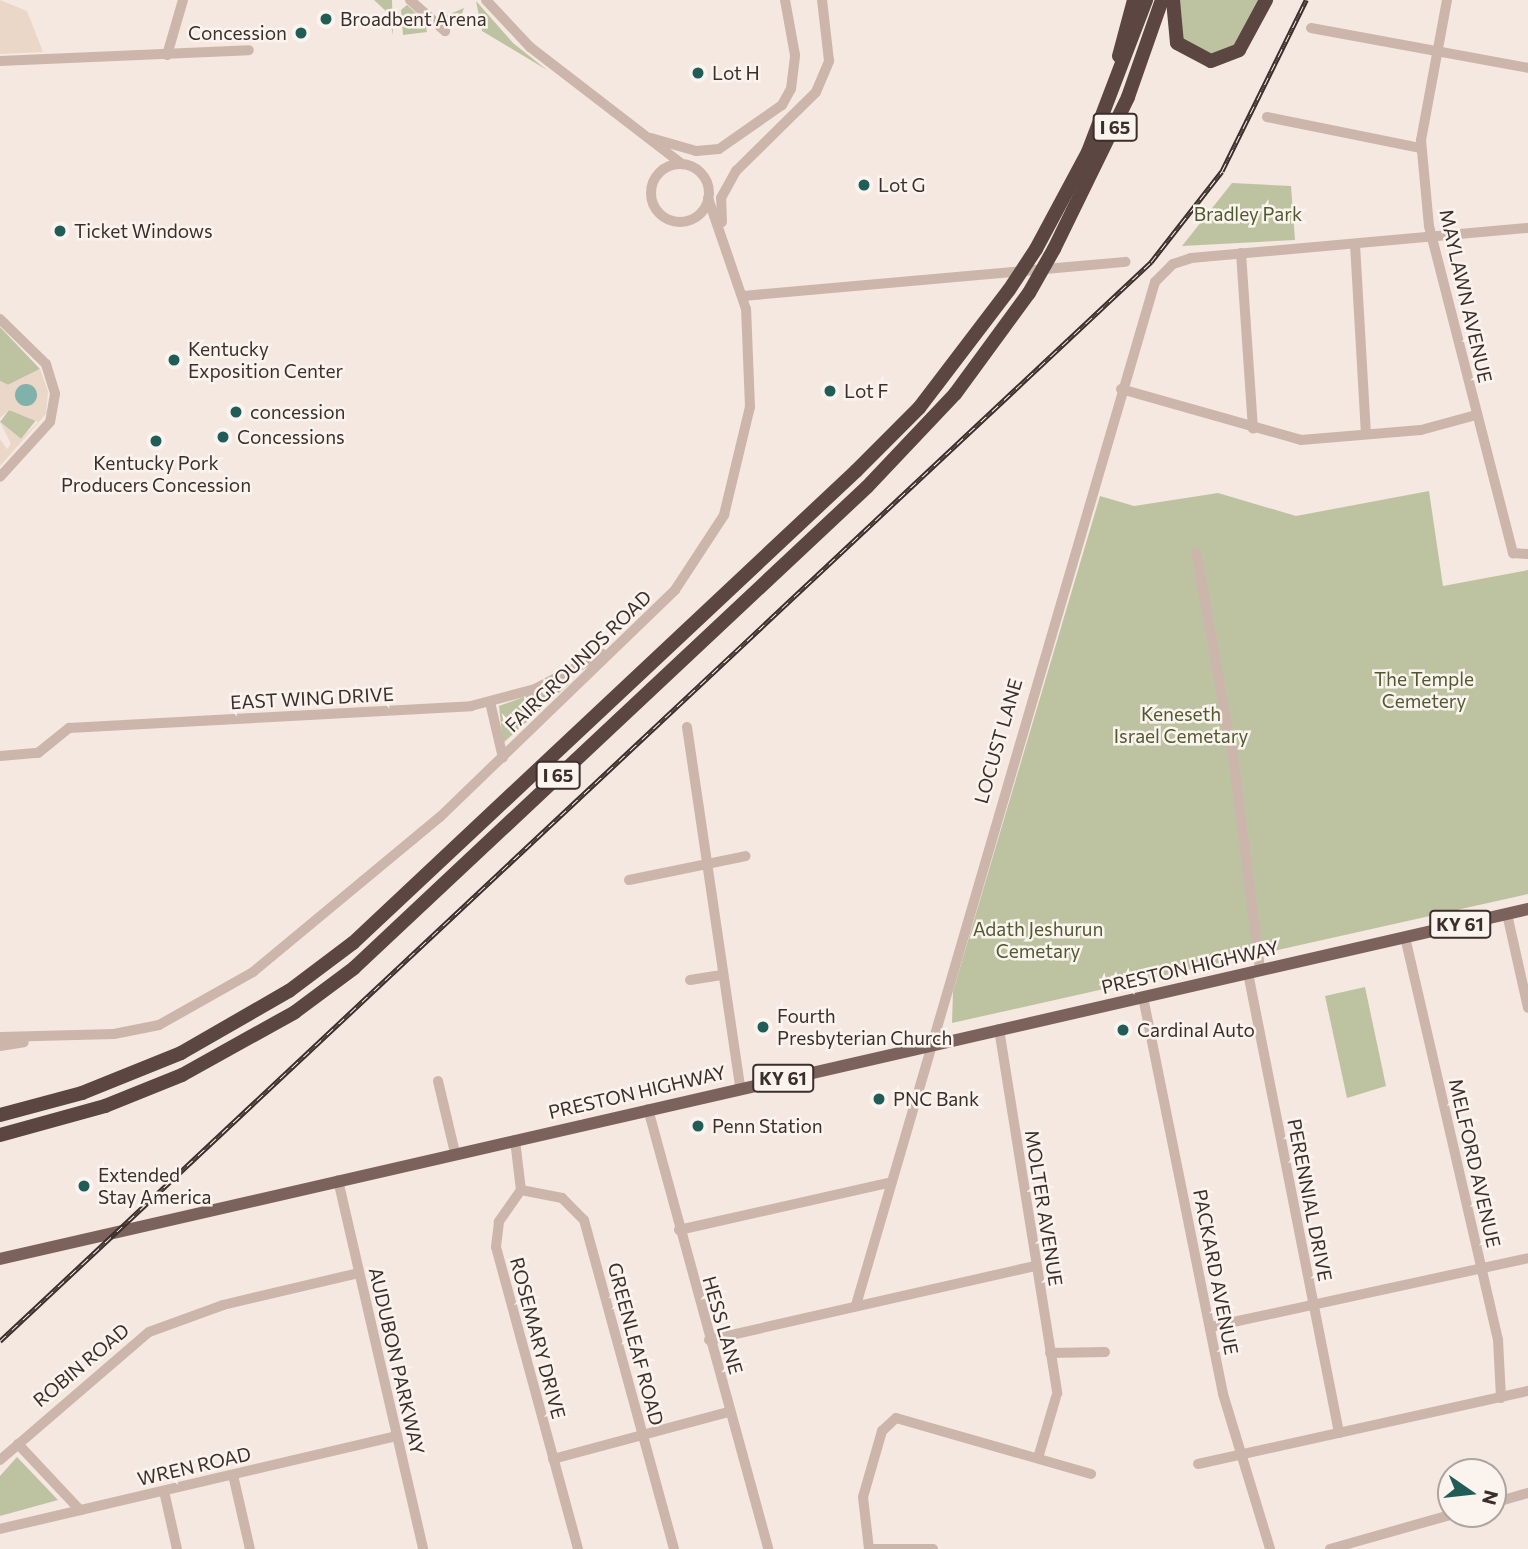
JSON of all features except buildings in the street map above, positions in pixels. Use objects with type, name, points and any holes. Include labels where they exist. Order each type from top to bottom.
[{"type":"highway","points":[[1112,95],[1134,0]]},
{"type":"highway","name":"I 65","points":[[0,1115],[82,1093],[181,1053],[269,1004],[353,943],[856,471],[919,408],[1009,290],[1036,249],[1112,95],[1146,0]]},
{"type":"highway","name":"I 65","points":[[0,1135],[105,1106],[182,1074],[295,1012],[354,968],[867,487],[955,394],[1029,293],[1054,249],[1129,97],[1162,0]]},
{"type":"highway","points":[[1173,0],[1177,43],[1211,61],[1239,50],[1265,0]]},
{"type":"main road","name":"PRESTON HIGHWAY","points":[[0,1259],[1528,909]]},
{"type":"street","points":[[167,55],[183,0]]},
{"type":"street","points":[[410,0],[445,31]]},
{"type":"street","points":[[486,0],[530,47],[705,179],[708,198],[691,220],[673,221],[657,211],[652,184],[663,169],[682,164]]},
{"type":"street","points":[[651,138],[708,151],[736,142],[788,96],[795,55],[785,0]]},
{"type":"street","points":[[724,240],[725,187],[816,92],[829,61],[822,0]]},
{"type":"street","name":"MAYLAWN AVENUE","points":[[1447,0],[1420,148],[1431,236],[1476,415],[1516,555],[1528,554]]},
{"type":"street","points":[[1311,28],[1528,68]]},
{"type":"street","points":[[0,61],[249,50]]},
{"type":"street","points":[[1266,117],[1420,148]]},
{"type":"street","name":"FAIRGROUNDS ROAD","points":[[0,1037],[54,1037],[149,1028],[206,1003],[347,899],[503,758],[621,641],[659,608],[699,558],[737,478],[752,384],[743,296],[708,198]]},
{"type":"street","name":"LOCUST LANE","points":[[856,1305],[1121,390],[1160,275],[1182,260],[1528,228]]},
{"type":"street","points":[[1354,244],[1366,434]]},
{"type":"street","points":[[1241,253],[1253,429]]},
{"type":"street","points":[[743,296],[1125,262]]},
{"type":"street","points":[[0,319],[46,364],[55,394],[50,422],[0,477]]},
{"type":"street","points":[[1121,390],[1253,429],[1301,440],[1366,434],[1476,415]]},
{"type":"street","name":"PERENNIAL DRIVE","points":[[1196,552],[1234,763],[1254,972],[1313,1307],[1339,1433]]},
{"type":"street","name":"EAST WING DRIVE","points":[[0,756],[38,753],[69,728],[490,702],[560,678],[621,641]]},
{"type":"street","points":[[490,702],[503,758]]},
{"type":"street","points":[[687,727],[740,1088]]},
{"type":"street","points":[[629,880],[747,856]]},
{"type":"street","points":[[1507,914],[1528,1008]]},
{"type":"street","name":"MELFORD AVENUE","points":[[1405,937],[1498,1340],[1501,1398]]},
{"type":"street","points":[[690,980],[722,975]]},
{"type":"street","name":"PACKARD AVENUE","points":[[1143,998],[1210,1327],[1240,1454],[1270,1549]]},
{"type":"street","name":"MOLTER AVENUE","points":[[999,1030],[1057,1395],[1038,1458]]},
{"type":"street","points":[[0,1046],[54,1037]]},
{"type":"street","points":[[438,1081],[455,1153]]},
{"type":"street","name":"HESS LANE","points":[[648,1109],[768,1549]]},
{"type":"street","points":[[515,1140],[520,1191]]},
{"type":"street","name":"AUDUBON PARKWAY","points":[[338,1180],[424,1549]]},
{"type":"street","points":[[679,1230],[892,1182]]},
{"type":"street","name":"GREENLEAF ROAD","points":[[520,1191],[562,1198],[584,1220],[674,1549]]},
{"type":"street","name":"ROSEMARY DRIVE","points":[[520,1191],[499,1222],[496,1247],[578,1549]]},
{"type":"street","points":[[1210,1327],[1482,1271],[1528,1258]]},
{"type":"street","points":[[709,1340],[1036,1266]]},
{"type":"street","name":"ROBIN ROAD","points":[[0,1460],[106,1363],[156,1328],[223,1305],[358,1273]]},
{"type":"street","points":[[1050,1353],[1105,1352]]},
{"type":"street","points":[[1198,1464],[1528,1391]]},
{"type":"street","points":[[553,1459],[729,1412]]},
{"type":"street","points":[[933,1549],[871,1549],[862,1504],[883,1431],[892,1420],[908,1419],[1091,1474]]},
{"type":"street","name":"WREN ROAD","points":[[0,1529],[397,1436]]},
{"type":"street","points":[[18,1444],[80,1510]]},
{"type":"street","points":[[233,1475],[250,1549]]},
{"type":"street","points":[[163,1491],[177,1549]]},
{"type":"street","points":[[1507,1499],[1528,1493]]},
{"type":"street","points":[[1330,1549],[1437,1519]]},
{"type":"green space","points":[[374,0],[392,0],[393,35],[388,13]]},
{"type":"green space","points":[[1180,0],[1261,0],[1244,38],[1218,56],[1185,47],[1174,19]]},
{"type":"green space","points":[[476,1],[513,43],[547,70],[482,31]]},
{"type":"green space","points":[[407,5],[425,21],[427,32],[403,35],[401,10]]},
{"type":"green space","points":[[464,8],[458,24],[442,23],[443,17]]},
{"type":"green space","name":"Bradley Park","points":[[1232,183],[1291,186],[1295,240],[1182,246]]},
{"type":"green space","points":[[0,327],[40,369],[8,385],[0,381]]},
{"type":"green space","points":[[9,410],[37,419],[21,439],[0,422]]},
{"type":"green space","points":[[1429,491],[1443,586],[1528,570],[1528,894],[952,1023],[953,991],[1100,496],[1134,506],[1218,493],[1296,516]]},
{"type":"green space","points":[[567,681],[569,684],[503,743],[499,706]]},
{"type":"green space","points":[[1365,987],[1386,1086],[1347,1098],[1325,996]]},
{"type":"green space","points":[[17,1457],[58,1500],[0,1516],[0,1476]]},
{"type":"shaded area","points":[[0,0],[27,11],[43,52],[0,54]]},
{"type":"shaded area","points":[[40,369],[48,391],[46,414],[0,466],[0,439],[7,449],[11,444],[0,422],[21,439],[38,422],[9,410],[0,418],[0,381],[8,385]]},
{"type":"water","points":[[26,384],[34,387],[37,395],[34,403],[26,406],[18,403],[15,395],[18,387]]},
{"type":"railway","points":[[0,1341],[1151,262],[1222,171],[1306,0]]},
{"type":"place","name":"Broadbent Arena","points":[[326,19]]},
{"type":"place","name":"Concession","points":[[301,33]]},
{"type":"place","name":"Lot H","points":[[698,73]]},
{"type":"place","name":"Lot G","points":[[864,185]]},
{"type":"place","name":"Ticket Windows","points":[[60,231]]},
{"type":"place","name":"Kentucky Exposition Center","points":[[174,360]]},
{"type":"place","name":"Lot F","points":[[830,391]]},
{"type":"place","name":"concession","points":[[236,412]]},
{"type":"place","name":"Concessions","points":[[223,437]]},
{"type":"place","name":"Kentucky Pork Producers Concession","points":[[156,441]]},
{"type":"place","name":"Fourth Presbyterian Church","points":[[763,1027]]},
{"type":"place","name":"Cardinal Auto","points":[[1123,1030]]},
{"type":"place","name":"PNC Bank","points":[[879,1099]]},
{"type":"place","name":"Penn Station","points":[[698,1126]]},
{"type":"place","name":"Extended Stay America","points":[[84,1186]]},
{"type":"park label","name":"The Temple Cemetery","points":[[1424,690]]},
{"type":"park label","name":"Keneseth Israel Cemetary","points":[[1181,725]]},
{"type":"park label","name":"Adath Jeshurun Cemetary","points":[[1038,940]]}]
